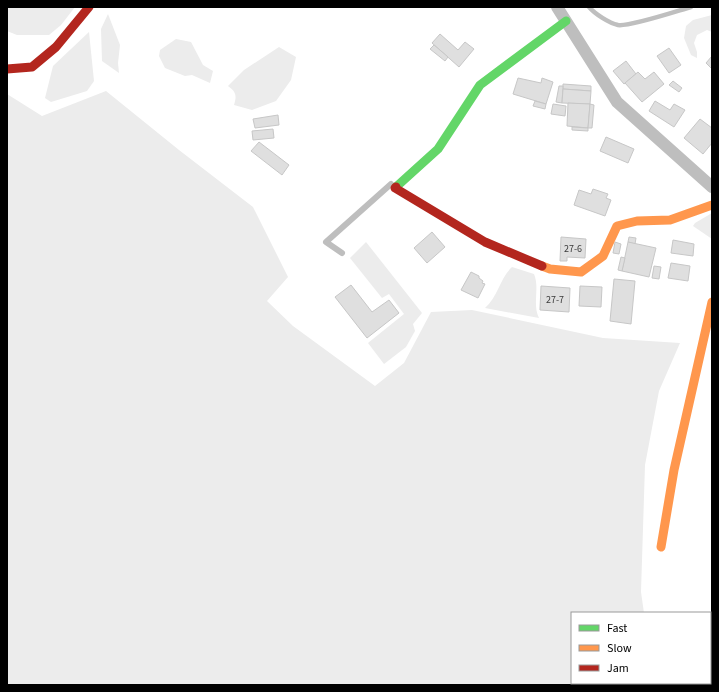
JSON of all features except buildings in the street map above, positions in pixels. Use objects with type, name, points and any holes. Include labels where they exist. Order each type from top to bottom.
[{"type":"street","points":[[7,69],[32,67],[56,47],[89,7]]},
{"type":"street","points":[[557,7],[617,102],[712,187]]},
{"type":"street","points":[[566,21],[480,85],[438,149],[395,188],[491,245],[550,269],[582,272],[603,256],[617,226],[637,221],[670,220],[712,205]]},
{"type":"street","points":[[661,547],[674,470],[712,302]]},
{"type":"lane","points":[[342,253],[326,242],[391,184],[395,188]]},
{"type":"shaded area","points":[[7,7],[75,7],[61,25],[49,35],[17,35],[7,31]]},
{"type":"shaded area","points":[[108,14],[120,45],[118,63],[119,73],[102,61],[101,29]]},
{"type":"shaded area","points":[[712,15],[712,32],[707,30],[697,35],[694,43],[697,58],[691,55],[684,38],[686,26],[693,20]]},
{"type":"shaded area","points":[[89,32],[94,81],[87,91],[51,102],[45,98],[53,66]]},
{"type":"shaded area","points":[[176,39],[191,42],[203,65],[213,71],[210,83],[192,75],[185,76],[165,68],[159,56],[160,50]]},
{"type":"shaded area","points":[[279,47],[296,57],[291,80],[276,101],[252,110],[234,105],[235,94],[228,86],[244,70]]},
{"type":"shaded area","points":[[106,91],[253,207],[288,277],[267,301],[293,326],[375,386],[404,363],[431,312],[472,310],[603,338],[680,343],[659,391],[645,465],[641,592],[644,612],[571,612],[571,684],[711,684],[712,621],[712,685],[7,685],[7,94],[42,116]]},
{"type":"shaded area","points":[[712,213],[712,239],[693,226],[695,223]]},
{"type":"shaded area","points":[[366,242],[422,313],[413,324],[415,331],[406,347],[384,364],[368,343],[404,314],[389,294],[382,298],[350,258]]},
{"type":"shaded area","points":[[512,267],[534,274],[536,279],[536,307],[539,318],[485,308]]},
{"type":"waterway","points":[[589,7],[602,18],[618,25],[632,24],[691,7]]},
{"type":"traffic: fast","points":[[396,187],[438,149],[480,85],[566,21]]},
{"type":"traffic: slow","points":[[542,266],[550,269],[581,272],[603,256],[617,226],[637,221],[670,220],[712,205]]},
{"type":"traffic: slow","points":[[661,547],[674,470],[712,302]]},
{"type":"traffic: jam","points":[[7,69],[32,67],[56,47],[89,7]]},
{"type":"traffic: jam","points":[[396,187],[395,188],[485,242],[542,266]]}]
